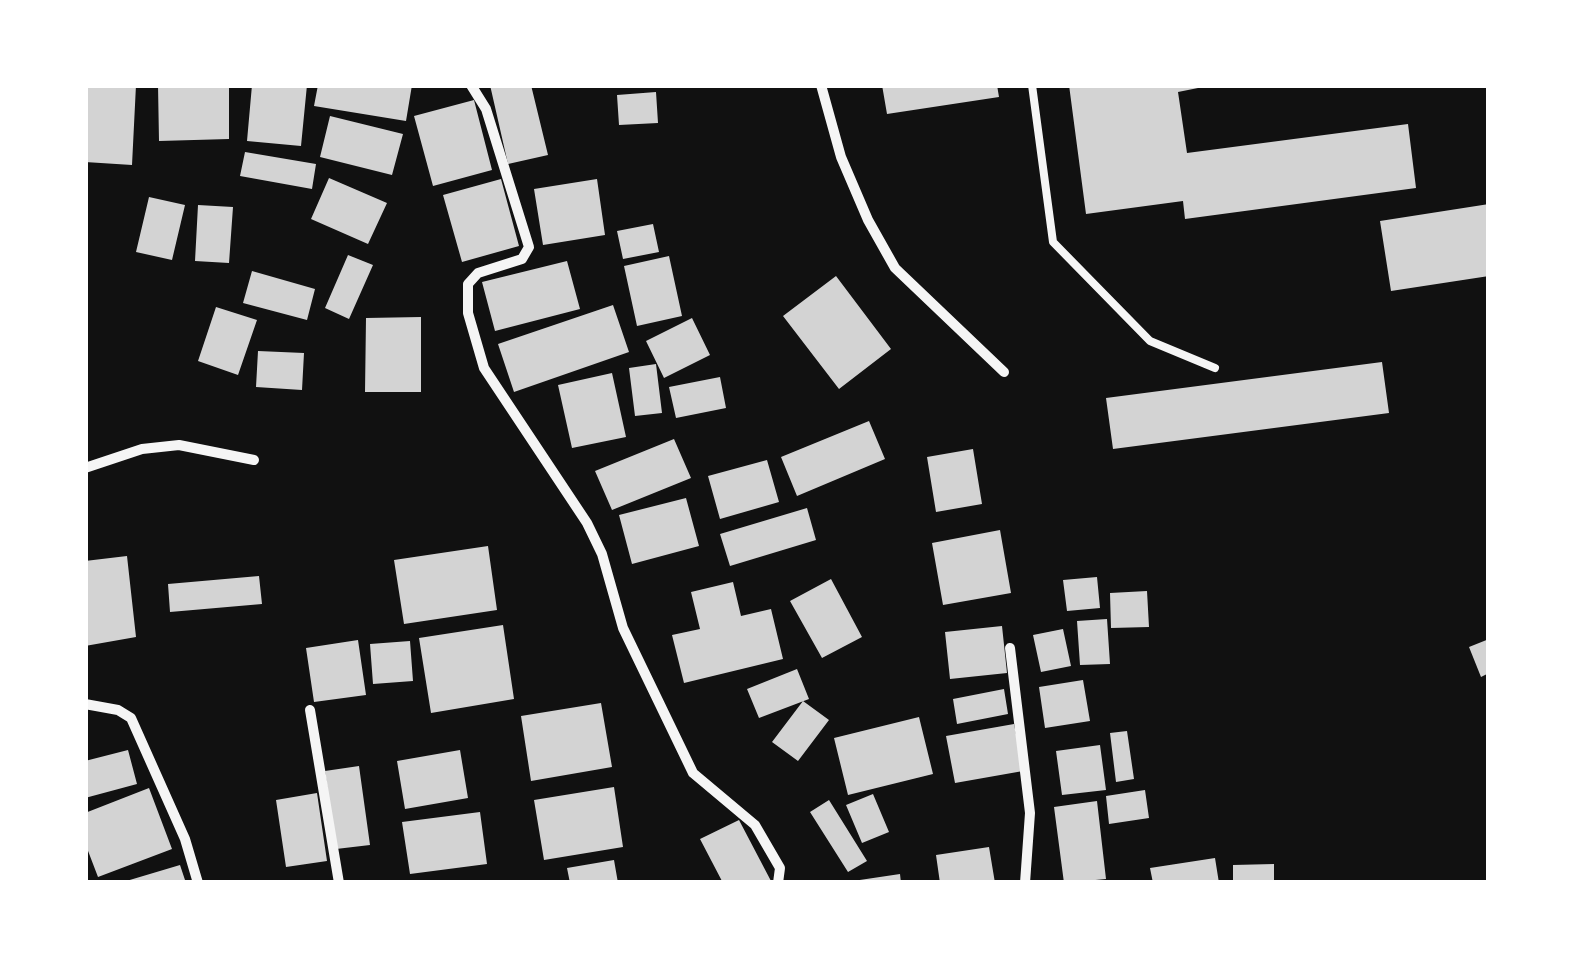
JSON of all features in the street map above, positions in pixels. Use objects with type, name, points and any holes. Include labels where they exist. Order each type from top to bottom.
[{"type":"street","points":[[471,85],[486,108],[529,247],[522,260],[478,273],[468,284],[468,312],[484,368],[588,523],[602,554],[623,628],[692,773],[755,825],[780,868],[778,883]]},
{"type":"street","points":[[821,85],[841,157],[868,220],[895,268],[1004,372]]},
{"type":"street","points":[[85,468],[142,448],[180,445],[254,460]]},
{"type":"street","points":[[1010,648],[1030,813],[1024,883]]},
{"type":"street","points":[[85,704],[118,710],[131,718],[185,839],[198,883]]},
{"type":"street","points":[[310,710],[339,883]]},
{"type":"lane","points":[[1032,85],[1053,242],[1150,342],[1216,368]]},
{"type":"building","points":[[85,85],[136,85],[132,165],[85,162]]},
{"type":"building","points":[[158,85],[229,85],[229,139],[159,141]]},
{"type":"building","points":[[252,85],[307,85],[301,146],[247,141]]},
{"type":"building","points":[[318,85],[412,85],[406,121],[314,106]]},
{"type":"building","points":[[490,85],[531,85],[548,155],[508,164]]},
{"type":"building","points":[[882,85],[997,85],[999,97],[887,114]]},
{"type":"building","points":[[1069,85],[1213,85],[1178,92],[1187,153],[1408,124],[1416,188],[1185,219],[1183,201],[1086,214]]},
{"type":"building","points":[[656,92],[658,123],[619,125],[617,95]]},
{"type":"building","points":[[474,100],[492,170],[433,186],[414,116]]},
{"type":"building","points":[[330,116],[403,134],[392,175],[320,157]]},
{"type":"building","points":[[245,152],[316,164],[312,189],[240,176]]},
{"type":"building","points":[[329,178],[387,203],[368,244],[311,219]]},
{"type":"building","points":[[501,179],[519,246],[462,262],[443,195]]},
{"type":"building","points":[[597,179],[605,235],[543,245],[534,189]]},
{"type":"building","points":[[149,197],[185,205],[172,260],[136,252]]},
{"type":"building","points":[[1489,204],[1489,276],[1391,291],[1380,221]]},
{"type":"building","points":[[198,205],[233,207],[229,263],[195,261]]},
{"type":"building","points":[[653,224],[659,252],[623,259],[617,231]]},
{"type":"building","points":[[348,255],[373,265],[349,319],[325,308]]},
{"type":"building","points":[[669,256],[682,316],[637,326],[624,266]]},
{"type":"building","points":[[567,261],[580,309],[495,331],[482,282]]},
{"type":"building","points":[[252,271],[315,289],[307,320],[243,303]]},
{"type":"building","points":[[836,276],[891,349],[839,389],[783,316]]},
{"type":"building","points":[[613,305],[629,352],[514,392],[498,344]]},
{"type":"building","points":[[216,307],[257,320],[238,375],[198,361]]},
{"type":"building","points":[[421,317],[421,392],[365,392],[366,318]]},
{"type":"building","points":[[692,318],[710,355],[664,378],[646,341]]},
{"type":"building","points":[[258,351],[304,353],[302,390],[256,387]]},
{"type":"building","points":[[1382,362],[1389,413],[1113,449],[1106,398]]},
{"type":"building","points":[[656,364],[662,413],[635,416],[629,368]]},
{"type":"building","points":[[612,373],[626,437],[572,448],[558,385]]},
{"type":"building","points":[[720,377],[726,408],[676,418],[669,387]]},
{"type":"building","points":[[869,421],[885,459],[797,496],[781,457]]},
{"type":"building","points":[[674,439],[691,478],[612,510],[595,471]]},
{"type":"building","points":[[973,449],[982,504],[936,512],[927,457]]},
{"type":"building","points":[[767,460],[779,502],[720,519],[708,476]]},
{"type":"building","points":[[686,498],[699,546],[632,564],[619,515]]},
{"type":"building","points":[[807,508],[816,540],[730,566],[720,534]]},
{"type":"building","points":[[1000,530],[1011,593],[943,605],[932,543]]},
{"type":"building","points":[[488,546],[497,610],[404,624],[394,560]]},
{"type":"building","points":[[127,556],[136,637],[85,646],[85,561]]},
{"type":"building","points":[[259,576],[262,604],[170,612],[168,584]]},
{"type":"building","points":[[1097,577],[1100,608],[1067,611],[1063,580]]},
{"type":"building","points":[[831,579],[862,637],[822,658],[790,601]]},
{"type":"building","points":[[733,582],[741,616],[771,609],[783,659],[684,683],[672,635],[700,629],[691,592]]},
{"type":"building","points":[[1147,591],[1149,627],[1111,628],[1110,593]]},
{"type":"building","points":[[1107,619],[1110,664],[1080,665],[1077,621]]},
{"type":"building","points":[[503,625],[514,699],[431,713],[419,638]]},
{"type":"building","points":[[1002,626],[1007,673],[950,679],[945,632]]},
{"type":"building","points":[[1063,629],[1071,666],[1041,672],[1033,635]]},
{"type":"building","points":[[1489,639],[1489,673],[1481,677],[1469,647]]},
{"type":"building","points":[[358,640],[366,695],[314,702],[306,648]]},
{"type":"building","points":[[410,641],[413,681],[373,684],[370,644]]},
{"type":"building","points":[[797,669],[809,699],[759,718],[747,689]]},
{"type":"building","points":[[1083,680],[1090,721],[1045,728],[1039,687]]},
{"type":"building","points":[[1004,689],[1008,714],[957,724],[953,699]]},
{"type":"building","points":[[803,701],[829,720],[798,761],[772,742]]},
{"type":"building","points":[[601,703],[612,767],[531,781],[521,716]]},
{"type":"building","points":[[919,717],[933,774],[848,795],[834,738]]},
{"type":"building","points":[[1014,724],[1023,771],[955,783],[946,736]]},
{"type":"building","points":[[1127,731],[1134,779],[1116,782],[1110,733]]},
{"type":"building","points":[[1100,745],[1106,790],[1062,795],[1056,751]]},
{"type":"building","points":[[128,750],[137,784],[85,798],[85,761]]},
{"type":"building","points":[[460,750],[468,798],[405,809],[397,761]]},
{"type":"building","points":[[359,766],[370,845],[336,849],[325,771]]},
{"type":"building","points":[[614,787],[623,847],[544,860],[534,800]]},
{"type":"building","points":[[149,788],[172,849],[98,877],[85,843],[85,813]]},
{"type":"building","points":[[1145,790],[1149,818],[1109,824],[1106,796]]},
{"type":"building","points":[[317,793],[327,861],[286,867],[276,800]]},
{"type":"building","points":[[873,794],[889,832],[862,843],[846,805]]},
{"type":"building","points":[[829,800],[867,861],[848,872],[810,812]]},
{"type":"building","points":[[1097,801],[1106,879],[1064,883],[1054,807]]},
{"type":"building","points":[[480,812],[487,864],[410,874],[402,822]]},
{"type":"building","points":[[739,820],[771,881],[768,883],[723,883],[700,839]]},
{"type":"building","points":[[989,847],[995,883],[940,883],[936,855]]},
{"type":"building","points":[[1215,858],[1219,883],[1153,883],[1150,868]]},
{"type":"building","points":[[614,860],[618,883],[570,883],[567,868]]},
{"type":"building","points":[[1274,864],[1274,883],[1233,883],[1233,865]]},
{"type":"building","points":[[180,865],[186,883],[123,883],[123,882]]},
{"type":"building","points":[[900,874],[901,883],[853,881]]}]
